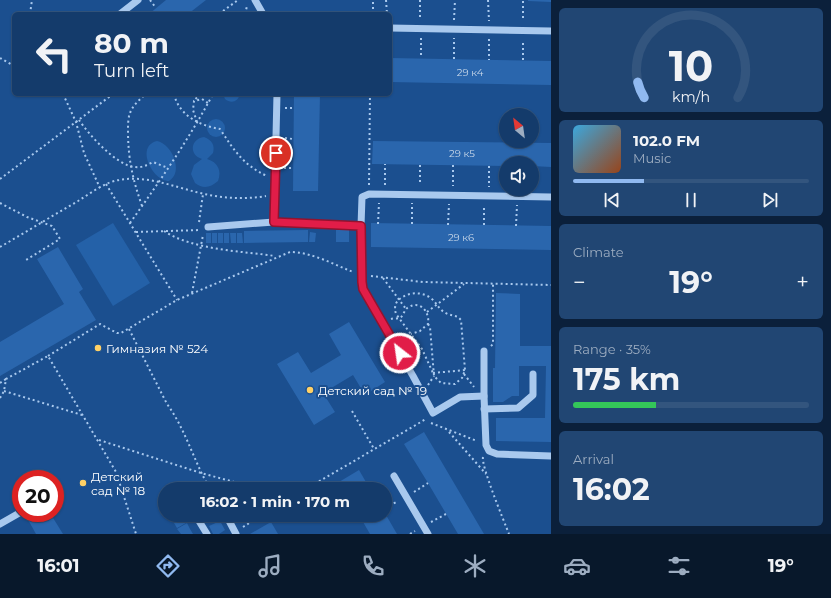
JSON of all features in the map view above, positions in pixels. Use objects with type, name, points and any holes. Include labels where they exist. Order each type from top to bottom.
[{"type":"lane","points":[[123,12],[138,0]]},
{"type":"lane","points":[[255,0],[262,12]]},
{"type":"lane","points":[[392,28],[551,31]]},
{"type":"lane","points":[[274,222],[277,96]]},
{"type":"lane","points":[[484,396],[460,397],[433,413],[363,289],[361,226],[362,197],[369,194],[499,196]]},
{"type":"lane","points":[[517,196],[551,197]]},
{"type":"lane","points":[[208,227],[274,222],[361,226]]},
{"type":"lane","points":[[484,351],[484,409],[486,445],[489,451],[497,454],[551,456]]},
{"type":"lane","points":[[484,409],[518,408],[534,395],[533,374]]},
{"type":"lane","points":[[394,476],[428,534]]},
{"type":"lane","points":[[0,524],[12,517]]},
{"type":"lane","points":[[200,522],[207,534]]},
{"type":"lane","points":[[230,522],[236,533]]},
{"type":"path","points":[[30,12],[32,0]]},
{"type":"path","points":[[150,0],[156,8]]},
{"type":"path","points":[[222,12],[238,0]]},
{"type":"path","points":[[373,0],[373,12]]},
{"type":"path","points":[[386,0],[387,12]]},
{"type":"path","points":[[0,58],[12,65]]},
{"type":"path","points":[[64,96],[77,121],[86,132],[106,150],[130,166],[141,167],[153,162],[168,168]]},
{"type":"path","points":[[0,179],[112,96]]},
{"type":"path","points":[[142,206],[133,180],[128,141],[130,113],[144,96]]},
{"type":"path","points":[[175,96],[184,111],[198,123],[208,127],[220,129],[238,155],[245,162],[260,173],[275,179]]},
{"type":"path","points":[[194,96],[197,99],[202,99],[209,103]]},
{"type":"path","points":[[130,223],[198,123],[212,96]]},
{"type":"path","points":[[369,194],[370,96]]},
{"type":"path","points":[[197,99],[194,101],[193,110],[198,123]]},
{"type":"path","points":[[77,121],[84,153],[100,188]]},
{"type":"path","points":[[378,224],[385,164]]},
{"type":"path","points":[[412,224],[420,165]]},
{"type":"path","points":[[448,225],[453,165]]},
{"type":"path","points":[[484,225],[489,166]]},
{"type":"path","points":[[0,247],[106,184],[119,180],[159,182],[203,194],[242,199],[275,194]]},
{"type":"path","points":[[106,184],[177,300]]},
{"type":"path","points":[[198,230],[203,194]]},
{"type":"path","points":[[516,226],[517,196]]},
{"type":"path","points":[[0,203],[42,223],[52,226],[60,239],[26,260]]},
{"type":"path","points":[[135,232],[204,229],[192,293]]},
{"type":"path","points":[[164,231],[173,237],[201,246],[277,257]]},
{"type":"path","points":[[0,383],[100,324],[117,333],[121,333],[177,300],[290,252],[301,252],[362,275],[423,282],[551,285]]},
{"type":"path","points":[[382,277],[406,309]]},
{"type":"path","points":[[427,312],[465,283]]},
{"type":"path","points":[[484,351],[493,344],[493,284]]},
{"type":"path","points":[[410,294],[419,294],[430,298],[437,305],[446,313],[458,317],[461,320],[465,370],[459,381],[455,384],[441,383],[437,380],[422,348],[396,314],[395,308],[396,302],[399,299],[410,294]]},
{"type":"path","points":[[399,318],[406,309],[416,305],[420,306],[427,312],[429,320],[428,324],[430,327],[433,373]]},
{"type":"path","points":[[411,334],[420,331],[428,324]]},
{"type":"path","points":[[129,329],[167,404],[183,430],[206,482]]},
{"type":"path","points":[[48,356],[116,472],[136,534]]},
{"type":"path","points":[[433,373],[465,370]]},
{"type":"path","points":[[464,374],[473,386]]},
{"type":"path","points":[[0,398],[4,391],[6,379]]},
{"type":"path","points":[[4,391],[83,415]]},
{"type":"path","points":[[352,411],[375,450]]},
{"type":"path","points":[[318,482],[375,450],[433,413]]},
{"type":"path","points":[[424,420],[448,431],[486,445],[482,461],[509,534]]},
{"type":"path","points":[[448,431],[487,475]]},
{"type":"path","points":[[98,440],[234,482]]},
{"type":"path","points":[[392,504],[428,483]]},
{"type":"path","points":[[424,526],[446,514]]},
{"type":"path","points":[[236,533],[252,522]]},
{"type":"shaded area","points":[[224,96],[239,96],[238,99],[232,102],[225,99]]},
{"type":"shaded area","points":[[216,119],[220,120],[224,124],[224,132],[220,136],[216,137],[212,136],[208,132],[207,128],[208,124],[212,120]]},
{"type":"shaded area","points":[[204,137],[211,141],[214,148],[213,153],[207,159],[214,162],[218,167],[220,174],[218,181],[206,187],[195,183],[191,174],[194,165],[202,159],[193,151],[194,144],[199,138]]},
{"type":"shaded area","points":[[157,141],[167,147],[176,165],[176,171],[169,181],[157,175],[148,163],[147,149],[151,144]]},
{"type":"shaded area","points":[[113,223],[150,283],[113,306],[76,245]]},
{"type":"building","points":[[166,0],[206,0],[191,12],[151,12]]},
{"type":"building","points":[[551,0],[551,2],[528,1]]},
{"type":"building","points":[[392,58],[551,61],[551,85],[392,82]]},
{"type":"building","points":[[294,96],[320,96],[318,191],[293,191]]},
{"type":"building","points":[[373,141],[499,142],[499,148],[539,148],[539,143],[551,143],[551,167],[539,166],[539,156],[499,156],[499,166],[372,164]]},
{"type":"building","points":[[371,223],[551,226],[551,250],[371,247]]},
{"type":"building","points":[[308,230],[308,242],[244,243],[244,231]]},
{"type":"building","points":[[336,230],[349,230],[349,242],[336,242]]},
{"type":"building","points":[[310,232],[316,233],[315,242],[309,242]]},
{"type":"building","points":[[206,233],[211,233],[211,243],[206,243]]},
{"type":"building","points":[[212,233],[217,233],[217,243],[212,243]]},
{"type":"building","points":[[218,233],[223,233],[223,243],[218,243]]},
{"type":"building","points":[[224,233],[229,233],[229,243],[224,243]]},
{"type":"building","points":[[230,233],[236,233],[236,243],[231,243]]},
{"type":"building","points":[[237,233],[242,233],[243,243],[237,243]]},
{"type":"building","points":[[58,247],[83,289],[79,292],[96,320],[0,376],[0,342],[64,304],[37,259]]},
{"type":"building","points":[[496,293],[520,294],[520,346],[551,346],[551,442],[496,441],[496,418],[545,418],[546,366],[519,366],[519,396],[512,396],[503,402],[493,402]]},
{"type":"building","points":[[349,322],[385,382],[365,395],[353,375],[323,393],[335,412],[314,425],[277,364],[298,352],[311,373],[341,355],[329,334]]},
{"type":"building","points":[[424,432],[484,534],[458,534],[404,444]]},
{"type":"building","points":[[359,470],[366,482],[339,482]]},
{"type":"building","points":[[29,522],[56,522],[63,534],[36,534]]},
{"type":"building","points":[[185,522],[186,523],[177,528],[174,523]]},
{"type":"building","points":[[221,522],[225,530],[219,534],[213,534],[209,526]]},
{"type":"building","points":[[271,522],[278,534],[250,534]]},
{"type":"building","points":[[363,522],[390,522],[397,534],[370,534]]},
{"type":"building","points":[[187,523],[193,534],[181,534],[177,529]]},
{"type":"place","name":"Гимназия № 524","points":[[98,348]]},
{"type":"place","name":"Детский сад № 19","points":[[310,390]]},
{"type":"place","name":"Детский сад № 18","points":[[83,483]]},
{"type":"route","points":[[276,153],[274,222],[361,226],[363,289],[400,353]]}]
